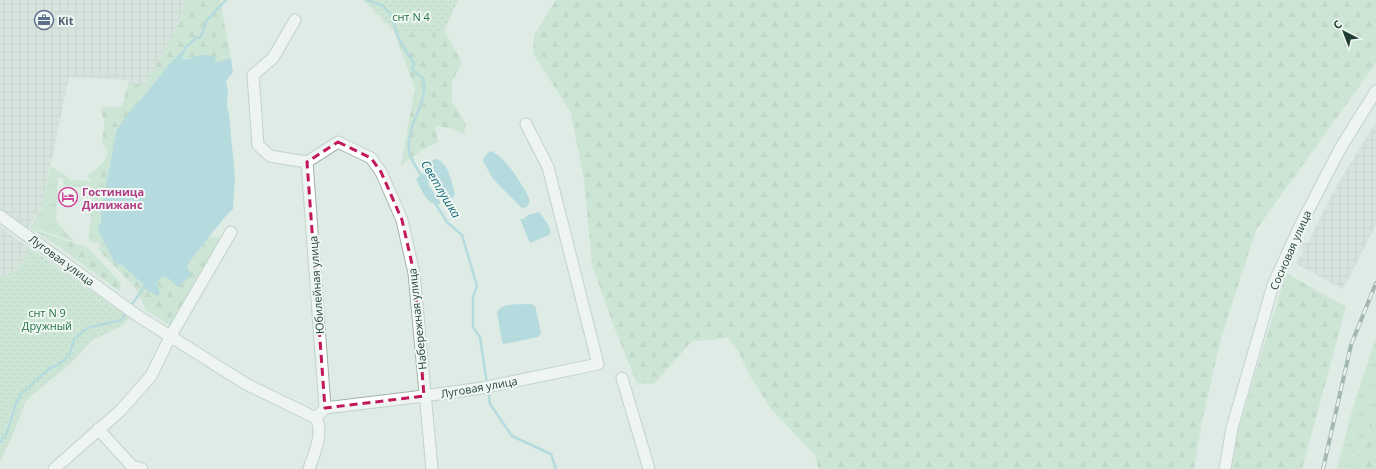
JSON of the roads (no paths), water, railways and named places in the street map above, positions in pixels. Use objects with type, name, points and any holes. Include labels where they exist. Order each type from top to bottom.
[{"type":"street","points":[[295,20],[273,58],[253,75],[258,145],[270,156],[307,162]]},
{"type":"street","name":"Сосновая улица","points":[[1226,469],[1232,428],[1273,286],[1300,226],[1340,147],[1376,91]]},
{"type":"street","name":"Луговая улица","points":[[325,408],[482,388],[598,364],[548,167],[526,124]]},
{"type":"street","name":"Набережная улица","points":[[307,162],[338,142],[371,158],[381,172],[402,220],[414,273],[424,396],[432,469]]},
{"type":"street","name":"Юбилейная улица","points":[[307,162],[325,408]]},
{"type":"street","name":"Луговая улица","points":[[0,216],[138,316],[170,337]]},
{"type":"street","points":[[54,469],[120,411],[151,376],[170,337],[231,232]]},
{"type":"street","points":[[170,337],[246,384],[316,418],[320,425],[320,434],[309,469]]},
{"type":"street","points":[[622,378],[649,469]]},
{"type":"street","points":[[316,418],[325,408]]},
{"type":"street","points":[[98,429],[132,466],[142,469]]},
{"type":"water","points":[[187,46],[182,58],[184,60],[201,55],[214,56],[218,62],[231,58],[233,72],[226,81],[228,92],[227,107],[229,114],[235,178],[233,209],[193,257],[187,267],[191,275],[178,287],[168,278],[163,277],[157,282],[160,293],[157,296],[144,288],[143,284],[123,266],[114,262],[98,230],[101,221],[101,210],[117,129],[170,63]]},
{"type":"water","points":[[490,151],[496,154],[508,165],[519,180],[530,200],[527,207],[522,208],[493,179],[483,161],[484,157]]},
{"type":"water","points":[[434,159],[439,160],[446,167],[455,194],[453,198],[447,196],[437,179],[430,180],[428,184],[440,204],[431,203],[428,200],[422,192],[416,179],[423,174],[424,167]]},
{"type":"water","points":[[539,212],[548,224],[551,232],[549,235],[530,243],[520,219]]},
{"type":"water","points":[[531,304],[535,306],[541,333],[538,337],[504,344],[502,342],[497,312],[499,309],[507,305]]},
{"type":"waterway","name":"Светлушка","points":[[185,48],[196,38],[201,37],[207,20],[226,0]]},
{"type":"waterway","name":"Светлушка","points":[[367,0],[383,6],[390,13],[398,37],[414,64],[412,69],[423,79],[423,97],[409,140],[410,156],[422,177]]},
{"type":"waterway","name":"Светлушка","points":[[435,203],[447,222],[462,235],[477,286],[473,297],[473,327],[480,337],[487,384]]},
{"type":"waterway","name":"Светлушка","points":[[130,307],[145,286]]},
{"type":"waterway","name":"Светлушка","points":[[0,442],[7,433],[16,403],[22,393],[50,368],[58,365],[69,355],[74,340],[87,328],[121,320],[128,311]]},
{"type":"waterway","name":"Светлушка","points":[[488,389],[490,404],[512,436],[551,454],[556,469]]},
{"type":"railway","points":[[1323,469],[1351,345],[1376,283]]},
{"type":"place","name":"Kit","points":[[44,20]]},
{"type":"place","name":"Гостиница Дилижанс","points":[[68,197]]},
{"type":"park label","name":"снт N 4","points":[[411,16]]},
{"type":"park label","name":"снт N 9 Дружный","points":[[47,318]]}]
